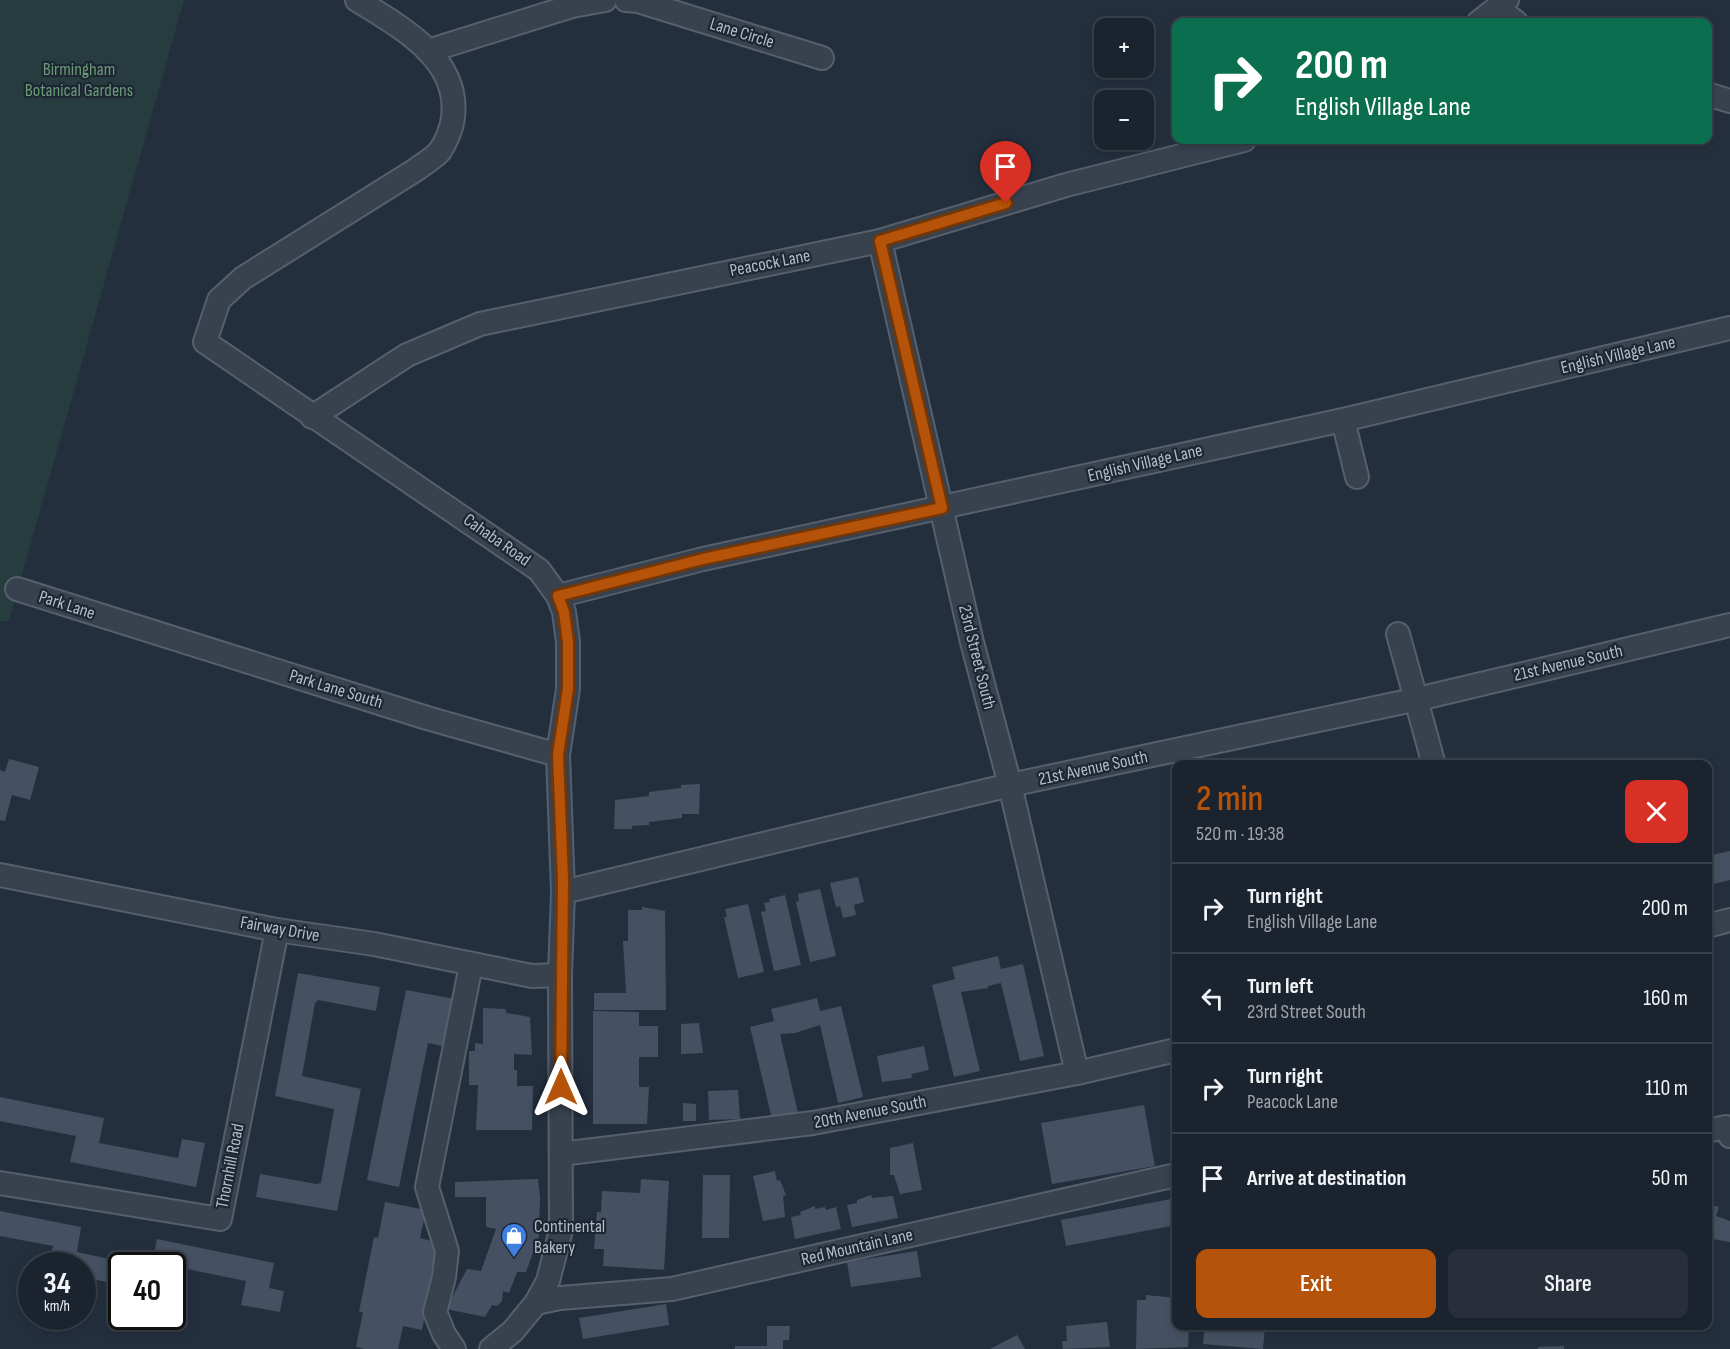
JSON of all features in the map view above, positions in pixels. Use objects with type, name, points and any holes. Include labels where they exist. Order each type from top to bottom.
[{"type":"street","name":"Cahaba Road","points":[[357,0],[429,51],[445,71],[453,97],[452,124],[439,151],[414,171],[243,278],[219,300],[205,342],[539,570],[558,596],[564,612],[568,642],[568,689],[558,755],[563,892],[560,975],[561,1230],[548,1281],[536,1303],[513,1331],[491,1349]]},
{"type":"street","points":[[429,51],[572,6],[605,0]]},
{"type":"street","name":"Lane Circle","points":[[626,0],[638,1],[822,58]]},
{"type":"street","points":[[1484,18],[1502,4],[1513,18]]},
{"type":"street","points":[[1712,96],[1730,101]]},
{"type":"street","name":"Peacock Lane","points":[[312,417],[407,355],[480,324],[880,241],[1066,185],[1228,144]]},
{"type":"street","name":"23rd Street South","points":[[880,241],[975,653],[1010,785],[1077,1073]]},
{"type":"street","name":"English Village Lane","points":[[558,596],[703,559],[1343,420],[1730,328]]},
{"type":"street","points":[[1343,420],[1358,477]]},
{"type":"street","name":"Park Lane","points":[[18,589],[116,620]]},
{"type":"street","name":"Park Lane South","points":[[116,620],[427,718],[558,755]]},
{"type":"street","name":"21st Avenue South","points":[[563,892],[1010,785],[1418,699],[1730,625]]},
{"type":"street","points":[[1398,634],[1418,699],[1433,760]]},
{"type":"street","name":"Fairway Drive","points":[[0,875],[277,930],[374,944],[532,976],[560,975]]},
{"type":"street","points":[[1712,925],[1730,920]]},
{"type":"street","name":"Thornhill Road","points":[[0,1183],[220,1220],[277,930]]},
{"type":"street","points":[[454,1349],[444,1334],[435,1312],[444,1277],[447,1251],[427,1187],[471,964]]},
{"type":"street","name":"20th Avenue South","points":[[561,1154],[813,1123],[1077,1073],[1172,1051]]},
{"type":"street","points":[[1712,1130],[1726,1127],[1730,1136]]},
{"type":"street","name":"Red Mountain Lane","points":[[536,1303],[560,1298],[672,1289],[1172,1176]]},
{"type":"green space","name":"Birmingham Botanical Gardens","points":[[0,0],[184,0],[9,621],[0,621]]},
{"type":"building","points":[[9,759],[39,767],[30,800],[12,795],[5,821],[0,820],[0,770],[5,772]]},
{"type":"building","points":[[700,784],[699,814],[682,814],[682,818],[649,822],[649,825],[632,826],[632,829],[614,829],[615,800],[649,796],[649,792],[681,788],[681,785]]},
{"type":"building","points":[[1730,851],[1730,880],[1713,884],[1712,855]]},
{"type":"building","points":[[858,877],[864,902],[854,905],[856,915],[843,918],[840,906],[836,907],[830,883]]},
{"type":"building","points":[[820,889],[836,956],[810,962],[796,902],[799,901],[798,894]]},
{"type":"building","points":[[785,895],[801,965],[774,971],[761,912],[766,911],[764,903],[770,902],[769,899]]},
{"type":"building","points":[[748,904],[764,972],[738,978],[724,917],[727,917],[725,909]]},
{"type":"building","points":[[642,907],[665,911],[666,1010],[594,1010],[594,993],[626,993],[623,941],[628,941],[628,910],[642,910]]},
{"type":"building","points":[[998,956],[1001,969],[1023,964],[1044,1056],[1020,1061],[1001,983],[988,986],[988,988],[961,992],[980,1071],[954,1077],[932,985],[955,979],[952,967]]},
{"type":"building","points":[[298,973],[380,987],[376,1011],[318,1000],[315,1003],[302,1076],[361,1089],[337,1211],[256,1197],[260,1174],[321,1183],[334,1109],[275,1096]]},
{"type":"building","points":[[406,990],[455,999],[447,1047],[428,1043],[399,1187],[367,1180]]},
{"type":"building","points":[[817,998],[820,1011],[841,1006],[863,1097],[838,1103],[820,1025],[795,1033],[780,1034],[798,1113],[772,1119],[750,1027],[774,1021],[771,1009]]},
{"type":"building","points":[[483,1008],[506,1009],[506,1013],[530,1017],[532,1055],[514,1054],[514,1070],[517,1070],[517,1086],[533,1086],[532,1130],[476,1130],[478,1085],[469,1085],[469,1051],[475,1051],[475,1043],[483,1044]]},
{"type":"building","points":[[593,1011],[639,1012],[639,1026],[658,1026],[658,1057],[639,1057],[639,1087],[649,1087],[647,1124],[593,1124]]},
{"type":"building","points":[[699,1023],[703,1053],[681,1054],[681,1024]]},
{"type":"building","points":[[924,1046],[929,1070],[911,1074],[912,1078],[882,1082],[877,1056]]},
{"type":"building","points":[[738,1090],[740,1119],[709,1120],[708,1091]]},
{"type":"building","points":[[0,1097],[104,1118],[99,1143],[178,1158],[182,1139],[205,1143],[196,1187],[70,1162],[76,1136],[0,1121]]},
{"type":"building","points":[[683,1103],[696,1104],[696,1121],[683,1121]]},
{"type":"building","points":[[1144,1105],[1155,1166],[1052,1184],[1041,1123]]},
{"type":"building","points":[[913,1143],[922,1190],[900,1194],[894,1175],[890,1175],[890,1148]]},
{"type":"building","points":[[775,1171],[777,1181],[780,1180],[786,1195],[783,1196],[785,1217],[763,1221],[753,1176]]},
{"type":"building","points":[[703,1175],[730,1175],[729,1238],[702,1238]]},
{"type":"building","points":[[538,1179],[539,1236],[526,1272],[517,1272],[509,1293],[503,1291],[502,1301],[497,1306],[492,1305],[485,1317],[446,1309],[467,1269],[481,1271],[496,1229],[486,1227],[486,1197],[455,1197],[455,1182]]},
{"type":"building","points":[[641,1179],[669,1181],[664,1270],[603,1266],[604,1249],[594,1249],[597,1212],[601,1212],[602,1191],[640,1193]]},
{"type":"building","points":[[871,1195],[872,1198],[893,1196],[898,1218],[852,1227],[847,1205],[857,1203],[857,1200]]},
{"type":"building","points":[[1172,1199],[1172,1226],[1066,1246],[1061,1220]]},
{"type":"building","points":[[385,1202],[426,1210],[420,1238],[439,1243],[422,1330],[403,1326],[398,1349],[365,1349],[356,1347],[363,1312],[359,1312],[374,1237],[378,1238]]},
{"type":"building","points":[[1712,1205],[1719,1207],[1716,1216],[1730,1221],[1730,1242],[1712,1239]]},
{"type":"building","points":[[815,1206],[815,1209],[825,1207],[826,1210],[836,1207],[841,1229],[795,1239],[791,1217],[801,1215],[800,1212]]},
{"type":"building","points":[[0,1211],[81,1227],[77,1252],[52,1252],[53,1246],[0,1236]]},
{"type":"building","points":[[157,1239],[274,1263],[269,1288],[284,1291],[280,1312],[241,1305],[246,1281],[186,1269],[186,1252],[155,1252]]},
{"type":"building","points":[[917,1251],[921,1277],[851,1287],[847,1262]]},
{"type":"building","points":[[96,1256],[108,1259],[108,1282],[96,1280]]},
{"type":"building","points":[[1146,1295],[1172,1298],[1172,1330],[1189,1330],[1188,1347],[1136,1349],[1137,1300],[1146,1300]]},
{"type":"building","points":[[666,1304],[669,1325],[583,1339],[579,1318]]},
{"type":"building","points":[[1107,1322],[1110,1347],[1063,1349],[1062,1341],[1067,1341],[1066,1326]]},
{"type":"building","points":[[767,1326],[790,1326],[789,1340],[783,1340],[783,1349],[735,1349],[735,1346],[767,1346]]},
{"type":"building","points":[[1205,1330],[1265,1330],[1263,1349],[1203,1344]]},
{"type":"building","points":[[1017,1335],[1025,1349],[990,1349]]},
{"type":"building","points":[[1564,1346],[1564,1349],[1538,1349],[1538,1347]]},
{"type":"place","name":"Continental Bakery","points":[[514,1259]]},
{"type":"route","points":[[561,1087],[560,975],[563,879],[558,755],[568,689],[568,642],[564,612],[558,596],[703,559],[942,508],[880,241],[1006,203]]}]
